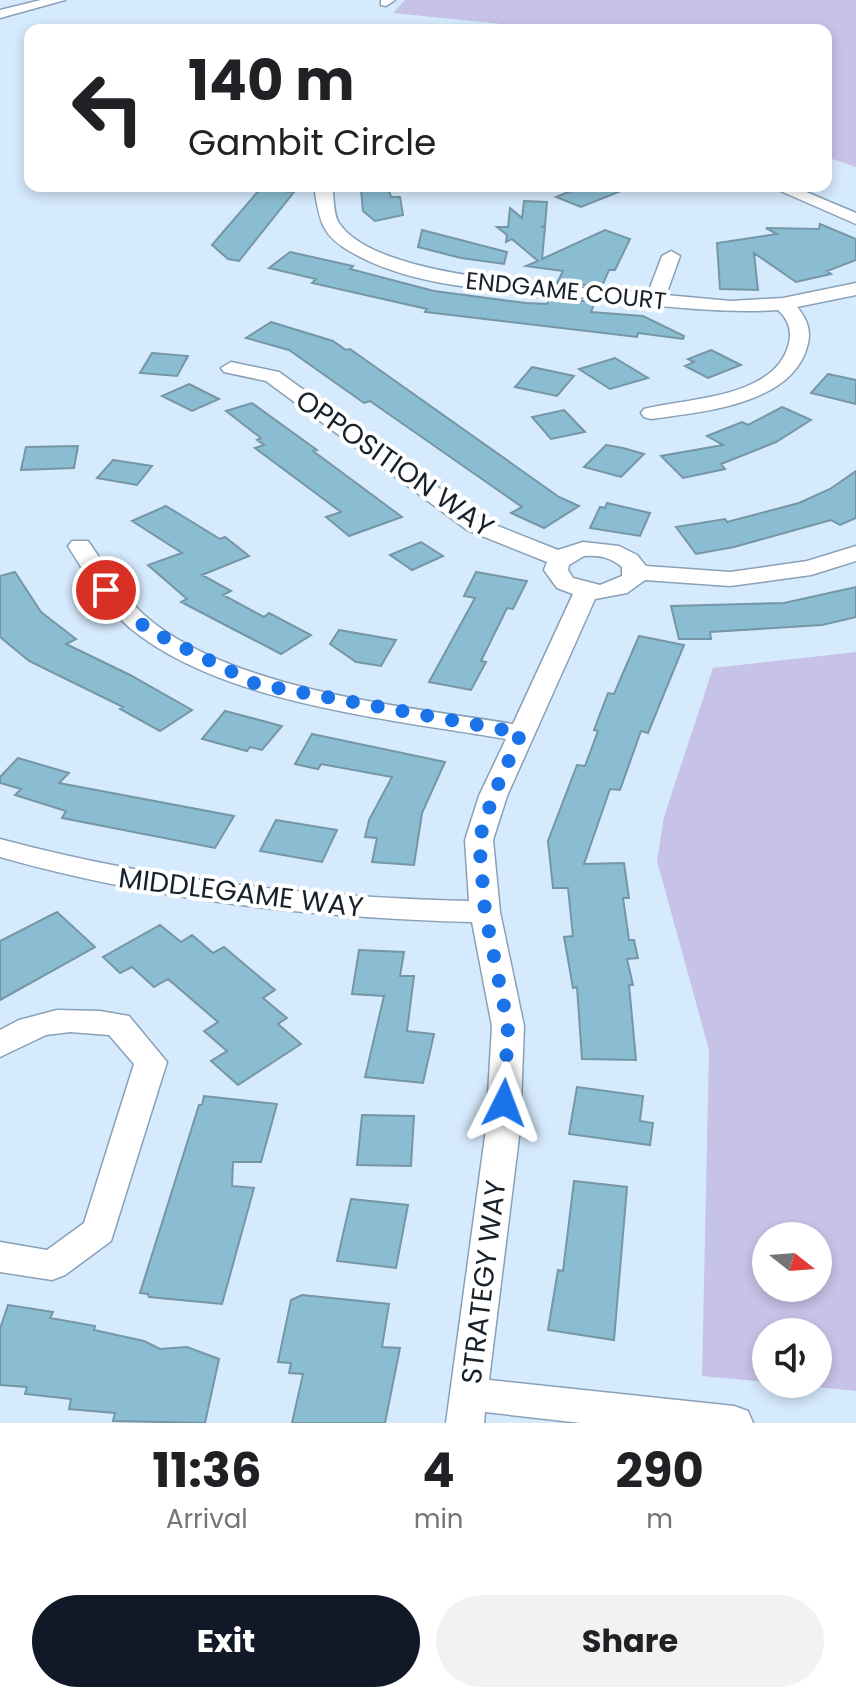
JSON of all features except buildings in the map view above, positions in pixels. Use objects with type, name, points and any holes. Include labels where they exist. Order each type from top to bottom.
[{"type":"street","points":[[0,14],[58,0]]},
{"type":"street","name":"ENDGAME COURT","points":[[325,192],[329,224],[355,247],[388,263],[454,279],[731,307],[783,304],[856,289]]},
{"type":"street","points":[[791,192],[856,219]]},
{"type":"street","points":[[654,301],[671,256]]},
{"type":"street","points":[[651,413],[712,405],[746,394],[778,375],[793,361],[800,338],[798,321],[783,304]]},
{"type":"street","name":"OPPOSITION WAY","points":[[231,368],[272,376],[475,525],[560,559]]},
{"type":"street","points":[[80,546],[106,590],[147,629],[256,684],[521,733]]},
{"type":"street","points":[[583,549],[608,550],[628,559],[635,572],[634,578],[620,588],[586,591],[565,583],[556,570],[560,559],[583,549]]},
{"type":"street","points":[[635,572],[730,579],[811,568],[856,553]]},
{"type":"street","name":"STRATEGY WAY","points":[[467,1408],[503,1129],[508,1026],[485,912],[479,840],[493,796],[586,591]]},
{"type":"street","name":"MIDDLEGAME WAY","points":[[0,848],[99,874],[183,891],[296,904],[485,912]]},
{"type":"street","points":[[0,1045],[20,1031],[56,1019],[118,1024],[151,1062],[99,1231],[52,1265],[0,1257]]},
{"type":"street","points":[[467,1408],[734,1423]]},
{"type":"shaded area","points":[[405,0],[856,0],[856,167],[832,159],[832,24],[502,24],[393,13]]},
{"type":"shaded area","points":[[856,652],[856,1391],[832,1389],[832,1318],[752,1318],[752,1381],[702,1376],[709,1050],[657,861],[664,817],[713,668]]},
{"type":"route","points":[[106,590],[147,629],[187,652],[256,684],[521,733],[493,796],[479,840],[485,912],[508,1026],[504,1103]]}]
